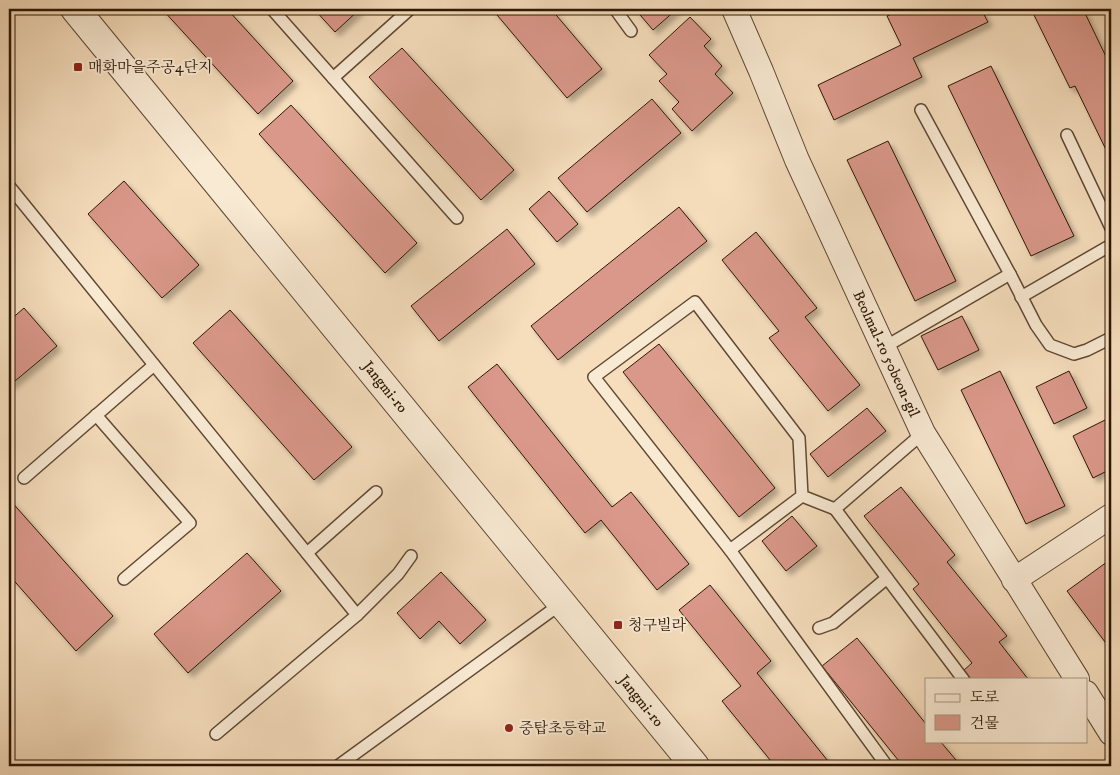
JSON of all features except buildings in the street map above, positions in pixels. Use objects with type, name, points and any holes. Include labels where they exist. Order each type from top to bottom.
[{"type":"street","name":"Jangmi-ro","points":[[75,9],[694,766]]},
{"type":"street","name":"Beolmal-ro 50beon-gil","points":[[734,9],[797,160],[923,433],[1076,678]]},
{"type":"street","points":[[1014,580],[1111,516]]},
{"type":"street","points":[[1088,696],[1111,733]]},
{"type":"lane","points":[[272,9],[457,218]]},
{"type":"lane","points":[[333,78],[410,9]]},
{"type":"lane","points":[[615,9],[631,31]]},
{"type":"lane","points":[[921,110],[1036,325],[1050,345],[1074,354],[1111,338]]},
{"type":"lane","points":[[1067,135],[1111,228]]},
{"type":"lane","points":[[9,186],[357,615]]},
{"type":"lane","points":[[1021,297],[1111,245]]},
{"type":"lane","points":[[883,348],[1010,274]]},
{"type":"lane","points":[[802,496],[799,438],[695,302],[594,377],[730,550],[887,766]]},
{"type":"lane","points":[[24,478],[154,365]]},
{"type":"lane","points":[[96,415],[190,523],[124,579]]},
{"type":"lane","points":[[835,509],[923,433]]},
{"type":"lane","points":[[307,553],[376,492]]},
{"type":"lane","points":[[802,496],[835,509],[963,678]]},
{"type":"lane","points":[[730,550],[802,496]]},
{"type":"lane","points":[[216,734],[357,615],[398,574],[411,556]]},
{"type":"lane","points":[[819,628],[833,623],[887,578]]},
{"type":"lane","points":[[338,766],[562,603]]},
{"type":"place","name":"매화마을주공4단지","points":[[78,67]]},
{"type":"place","name":"청구빌라","points":[[618,625]]},
{"type":"place","name":"중탑초등학교","points":[[509,728]]}]
